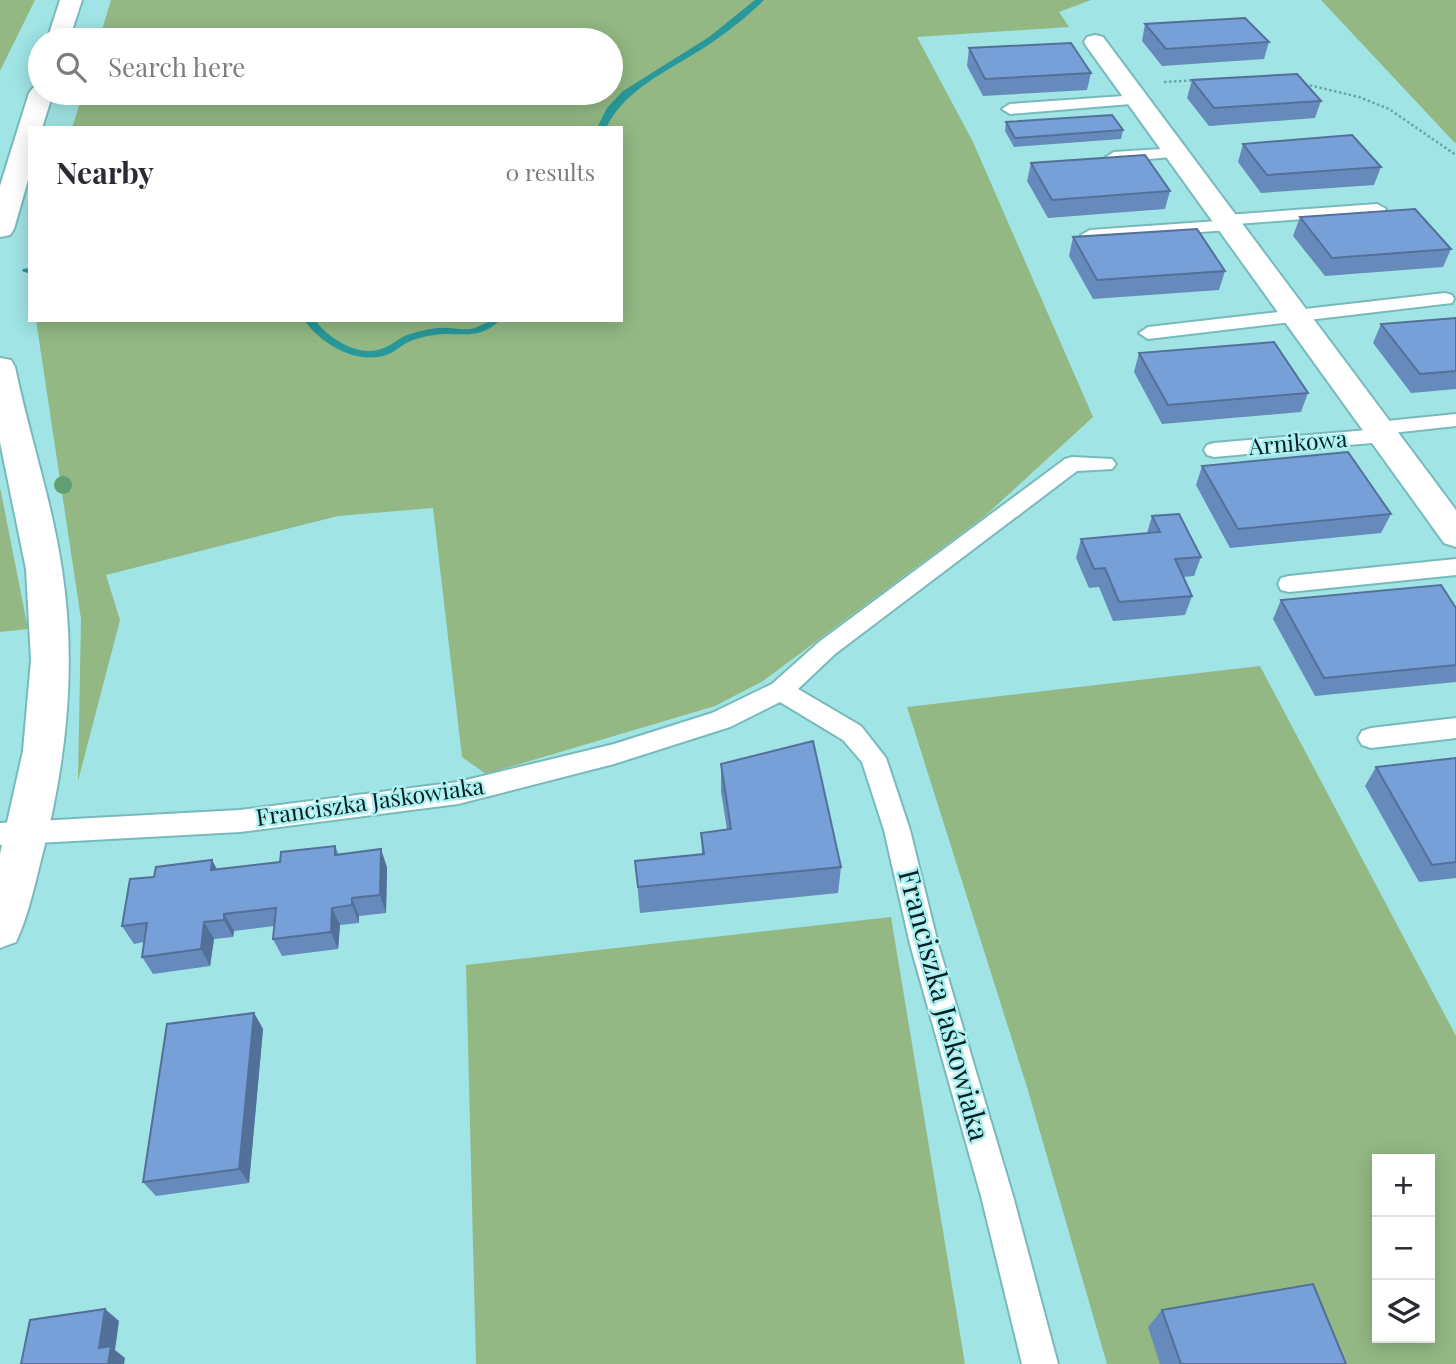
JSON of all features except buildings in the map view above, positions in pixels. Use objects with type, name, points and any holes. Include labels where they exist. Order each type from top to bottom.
[{"type":"street","points":[[62,28],[71,0]]},
{"type":"street","name":"Arnikowa","points":[[1095,42],[1456,535]]},
{"type":"street","points":[[31,126],[37,105]]},
{"type":"street","points":[[0,229],[28,136]]},
{"type":"street","points":[[0,367],[38,538],[50,627],[48,714],[39,779],[14,834],[0,928]]},
{"type":"lane","points":[[1010,109],[1132,92]]},
{"type":"lane","points":[[1096,159],[1177,153]]},
{"type":"lane","points":[[1090,234],[1377,209]]},
{"type":"lane","points":[[1147,332],[1445,299]]},
{"type":"lane","name":"Arnikowa","points":[[1214,450],[1380,432],[1456,420]]},
{"type":"lane","name":"Franciszka Jaśkowiaka","points":[[14,834],[240,821],[458,793],[625,750],[721,720],[781,691],[827,648],[1072,464],[1105,464]]},
{"type":"lane","points":[[1289,584],[1456,567]]},
{"type":"lane","name":"Franciszka Jaśkowiaka","points":[[781,691],[852,733],[873,758],[898,830],[924,944],[997,1196],[1040,1364]]},
{"type":"lane","points":[[1371,738],[1456,728]]},
{"type":"path","points":[[1132,92],[1241,78]]},
{"type":"path","points":[[1291,81],[1359,97],[1388,109],[1456,155]]},
{"type":"green space","points":[[0,0],[35,0],[0,71]]},
{"type":"green space","points":[[111,0],[1091,0],[1059,12],[1069,27],[917,37],[973,142],[1093,417],[986,515],[763,681],[715,706],[486,774],[462,757],[433,508],[338,516],[106,575],[120,620],[78,781],[81,619],[36,322],[623,322],[623,126],[73,126],[79,105],[623,105],[623,28],[103,28]]},
{"type":"green space","points":[[1321,0],[1456,0],[1456,143],[1454,142]]},
{"type":"green space","points":[[0,487],[28,629],[0,632]]},
{"type":"green space","points":[[1260,666],[1456,1036],[1456,1364],[1107,1364],[1027,1087],[907,707]]},
{"type":"green space","points":[[891,917],[965,1364],[476,1364],[466,965]]},
{"type":"waterway","points":[[623,96],[712,39],[760,0]]},
{"type":"waterway","points":[[602,126],[615,105]]},
{"type":"waterway","points":[[310,322],[332,342],[352,351],[374,354],[387,351],[400,341],[414,336],[444,331],[476,331],[492,322]]}]
